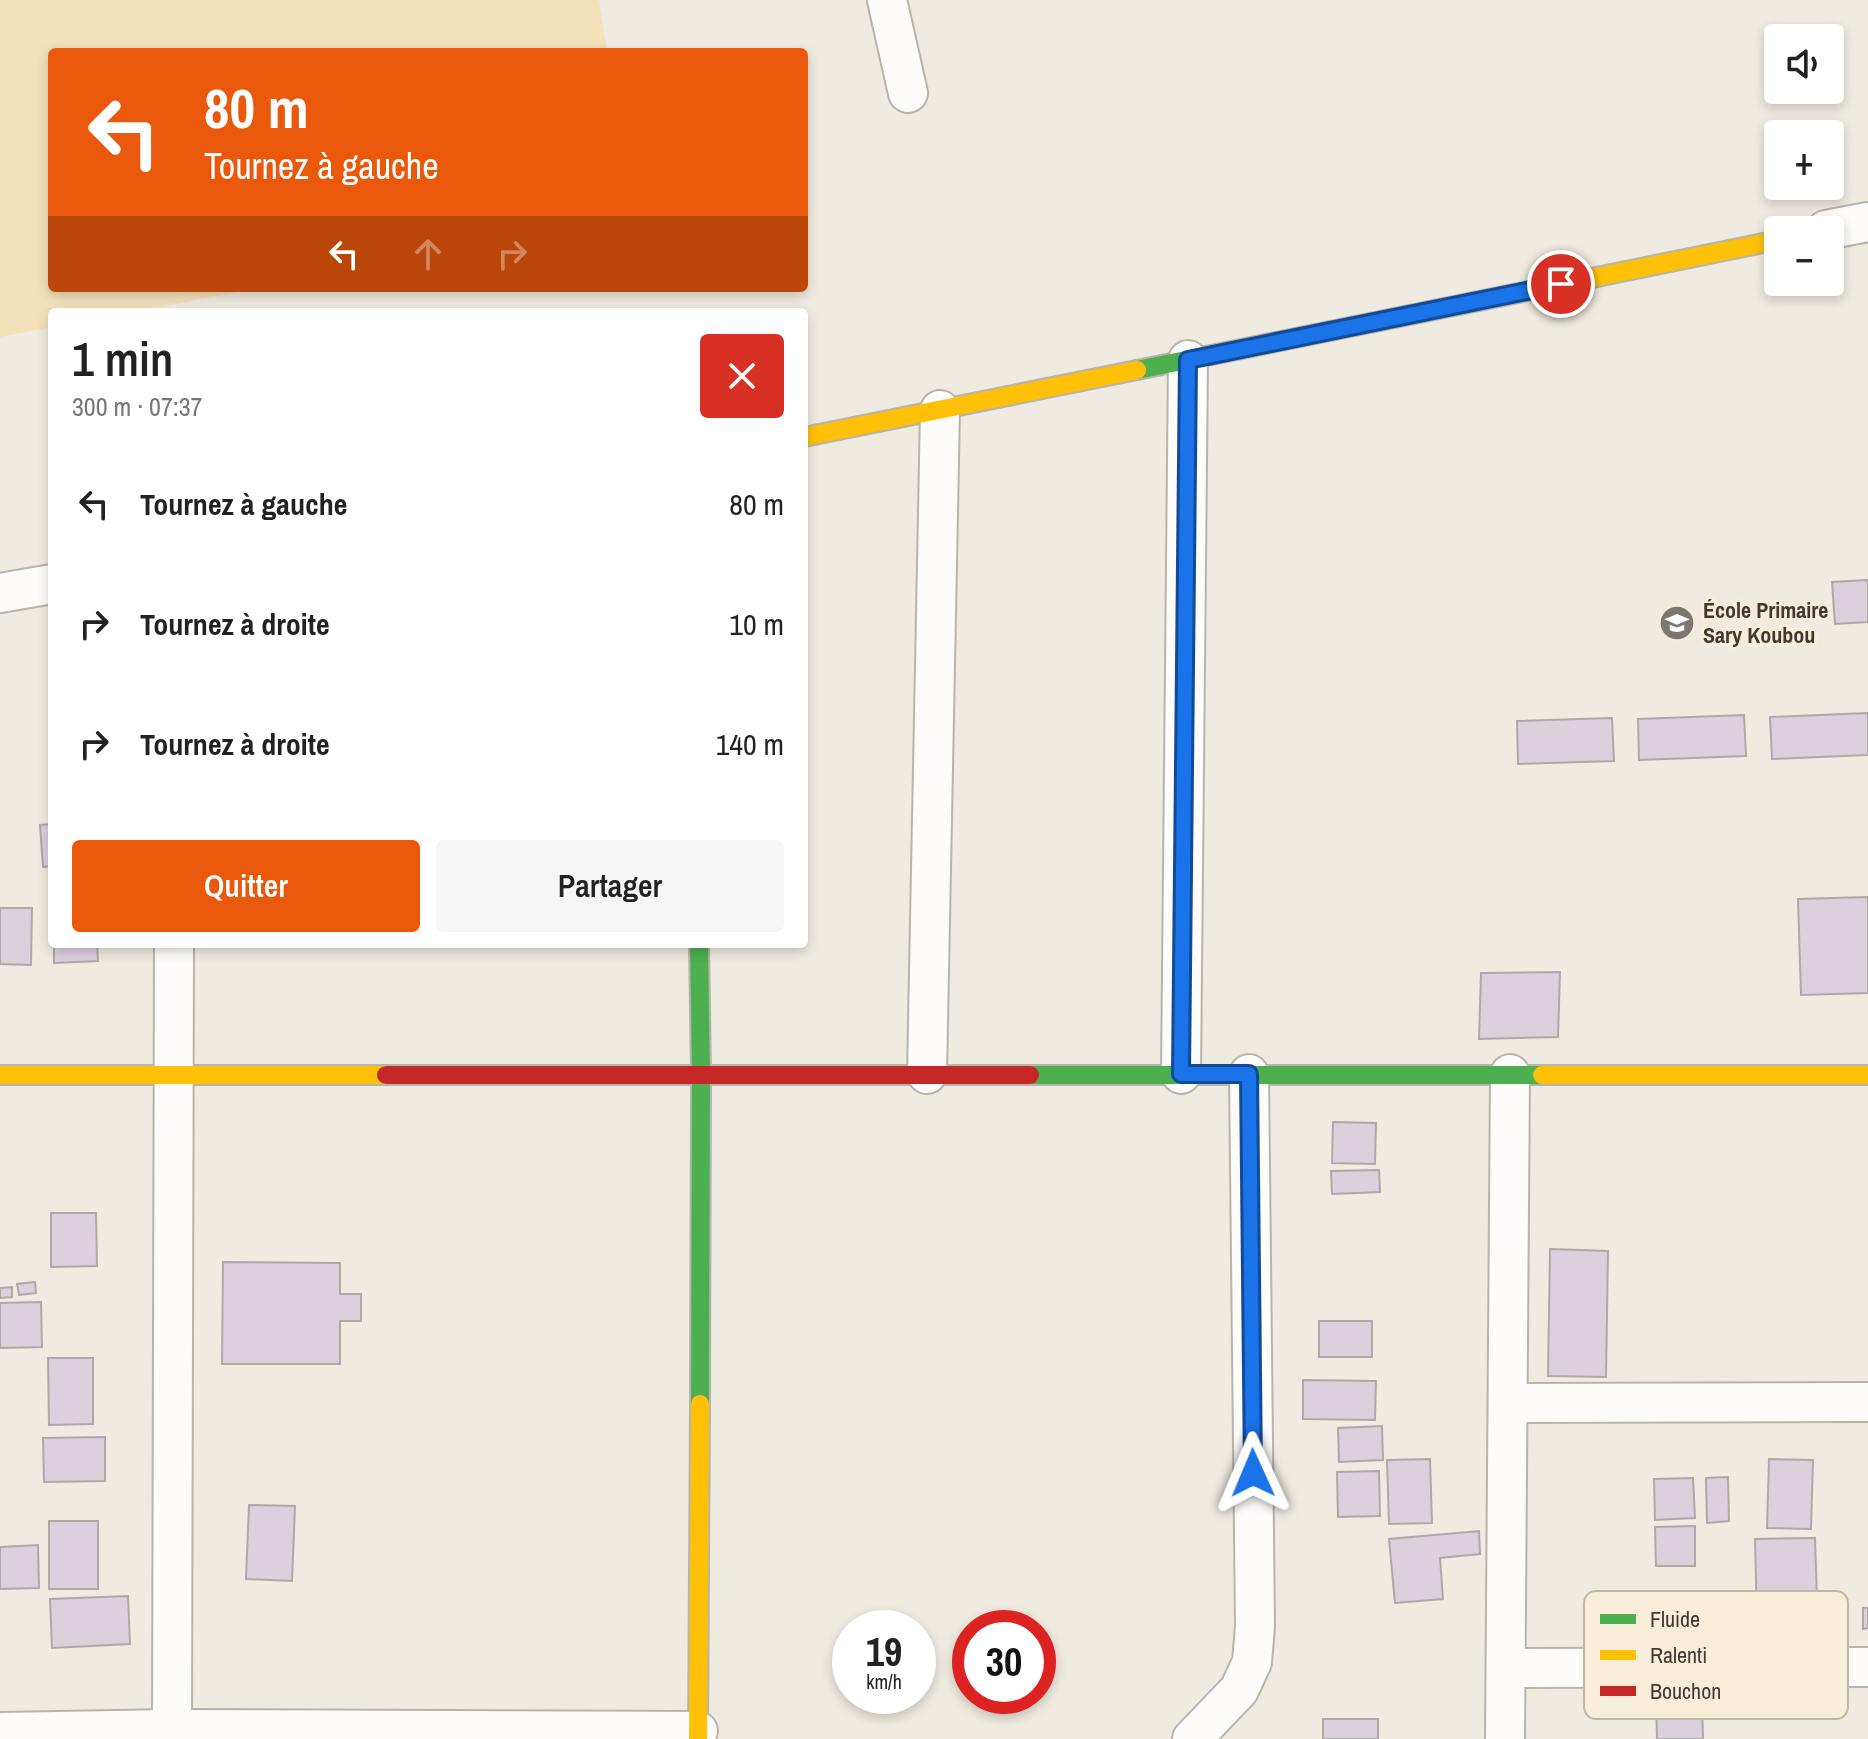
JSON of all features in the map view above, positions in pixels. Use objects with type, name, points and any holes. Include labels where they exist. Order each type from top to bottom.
[{"type":"street","points":[[887,0],[908,93]]},
{"type":"street","points":[[1844,227],[1868,222]]},
{"type":"street","points":[[808,436],[1764,243]]},
{"type":"street","points":[[1181,1074],[1188,360]]},
{"type":"street","points":[[927,1074],[940,410]]},
{"type":"street","points":[[0,593],[48,585]]},
{"type":"street","points":[[172,1729],[174,948]]},
{"type":"street","points":[[0,1732],[172,1729],[698,1735],[699,948]]},
{"type":"street","points":[[1192,1739],[1239,1690],[1252,1662],[1255,1626],[1249,1074]]},
{"type":"street","points":[[1505,1739],[1510,1074]]},
{"type":"street","points":[[0,1075],[1868,1075]]},
{"type":"street","points":[[1508,1403],[1868,1402]]},
{"type":"street","points":[[1848,1667],[1868,1667]]},
{"type":"street","points":[[1506,1668],[1584,1668]]},
{"type":"shaded area","points":[[0,0],[599,0],[606,48],[48,48],[48,292],[239,292],[154,308],[48,308],[48,328],[0,337]]},
{"type":"building","points":[[1868,580],[1868,622],[1835,624],[1832,582]]},
{"type":"building","points":[[1868,713],[1868,755],[1772,759],[1770,717]]},
{"type":"building","points":[[1744,715],[1746,756],[1639,760],[1638,719]]},
{"type":"building","points":[[1612,718],[1614,761],[1518,764],[1517,721]]},
{"type":"building","points":[[48,824],[48,866],[43,867],[40,825]]},
{"type":"building","points":[[1868,897],[1868,993],[1801,995],[1798,899]]},
{"type":"building","points":[[0,908],[32,908],[31,965],[0,964]]},
{"type":"building","points":[[54,948],[97,948],[98,961],[54,963]]},
{"type":"building","points":[[1560,972],[1558,1037],[1479,1039],[1481,973]]},
{"type":"building","points":[[1333,1122],[1376,1123],[1375,1164],[1332,1163]]},
{"type":"building","points":[[1379,1170],[1380,1192],[1332,1194],[1331,1171]]},
{"type":"building","points":[[51,1213],[96,1213],[97,1266],[51,1267]]},
{"type":"building","points":[[1550,1249],[1608,1251],[1606,1377],[1548,1376]]},
{"type":"building","points":[[223,1262],[340,1263],[340,1294],[361,1294],[361,1321],[340,1321],[340,1364],[222,1364]]},
{"type":"building","points":[[35,1282],[36,1293],[19,1295],[17,1284]]},
{"type":"building","points":[[12,1287],[12,1297],[0,1298],[0,1288]]},
{"type":"building","points":[[41,1302],[42,1347],[0,1348],[0,1303]]},
{"type":"building","points":[[1319,1321],[1372,1321],[1372,1357],[1319,1357]]},
{"type":"building","points":[[48,1358],[93,1358],[93,1424],[49,1425]]},
{"type":"building","points":[[1303,1380],[1376,1381],[1375,1420],[1303,1419]]},
{"type":"building","points":[[1382,1426],[1383,1460],[1339,1462],[1338,1428]]},
{"type":"building","points":[[105,1437],[105,1481],[44,1482],[43,1438]]},
{"type":"building","points":[[1430,1459],[1432,1523],[1389,1524],[1387,1460]]},
{"type":"building","points":[[1769,1459],[1813,1460],[1811,1529],[1767,1528]]},
{"type":"building","points":[[1379,1471],[1380,1516],[1338,1517],[1337,1472]]},
{"type":"building","points":[[1728,1477],[1729,1521],[1707,1523],[1706,1478]]},
{"type":"building","points":[[1693,1478],[1695,1518],[1655,1520],[1654,1479]]},
{"type":"building","points":[[249,1505],[295,1506],[292,1581],[246,1579]]},
{"type":"building","points":[[49,1521],[98,1521],[98,1589],[49,1589]]},
{"type":"building","points":[[1695,1526],[1695,1566],[1656,1566],[1655,1527]]},
{"type":"building","points":[[1479,1531],[1480,1554],[1440,1558],[1443,1599],[1395,1603],[1389,1539]]},
{"type":"building","points":[[1815,1538],[1817,1591],[1756,1591],[1755,1539]]},
{"type":"building","points":[[38,1545],[39,1588],[0,1589],[0,1547]]},
{"type":"building","points":[[128,1596],[130,1644],[52,1648],[50,1599]]},
{"type":"building","points":[[1863,1608],[1868,1608],[1868,1628],[1863,1629]]},
{"type":"building","points":[[1323,1719],[1378,1719],[1378,1739],[1323,1739]]},
{"type":"building","points":[[1656,1719],[1703,1719],[1703,1739],[1657,1739]]},
{"type":"traffic: fast","points":[[1137,370],[1543,288]]},
{"type":"traffic: fast","points":[[699,948],[700,1404]]},
{"type":"traffic: fast","points":[[1030,1075],[1542,1075]]},
{"type":"traffic: slow","points":[[1543,288],[1764,243]]},
{"type":"traffic: slow","points":[[808,436],[1137,370]]},
{"type":"traffic: slow","points":[[0,1075],[386,1075]]},
{"type":"traffic: slow","points":[[1542,1075],[1868,1075]]},
{"type":"traffic: slow","points":[[698,1739],[700,1404]]},
{"type":"traffic: jam","points":[[386,1075],[1030,1075]]},
{"type":"place","name":"École Primaire Sary Koubou","points":[[1677,623]]},
{"type":"route","points":[[1253,1473],[1249,1074],[1181,1074],[1188,360],[1561,284]]}]
